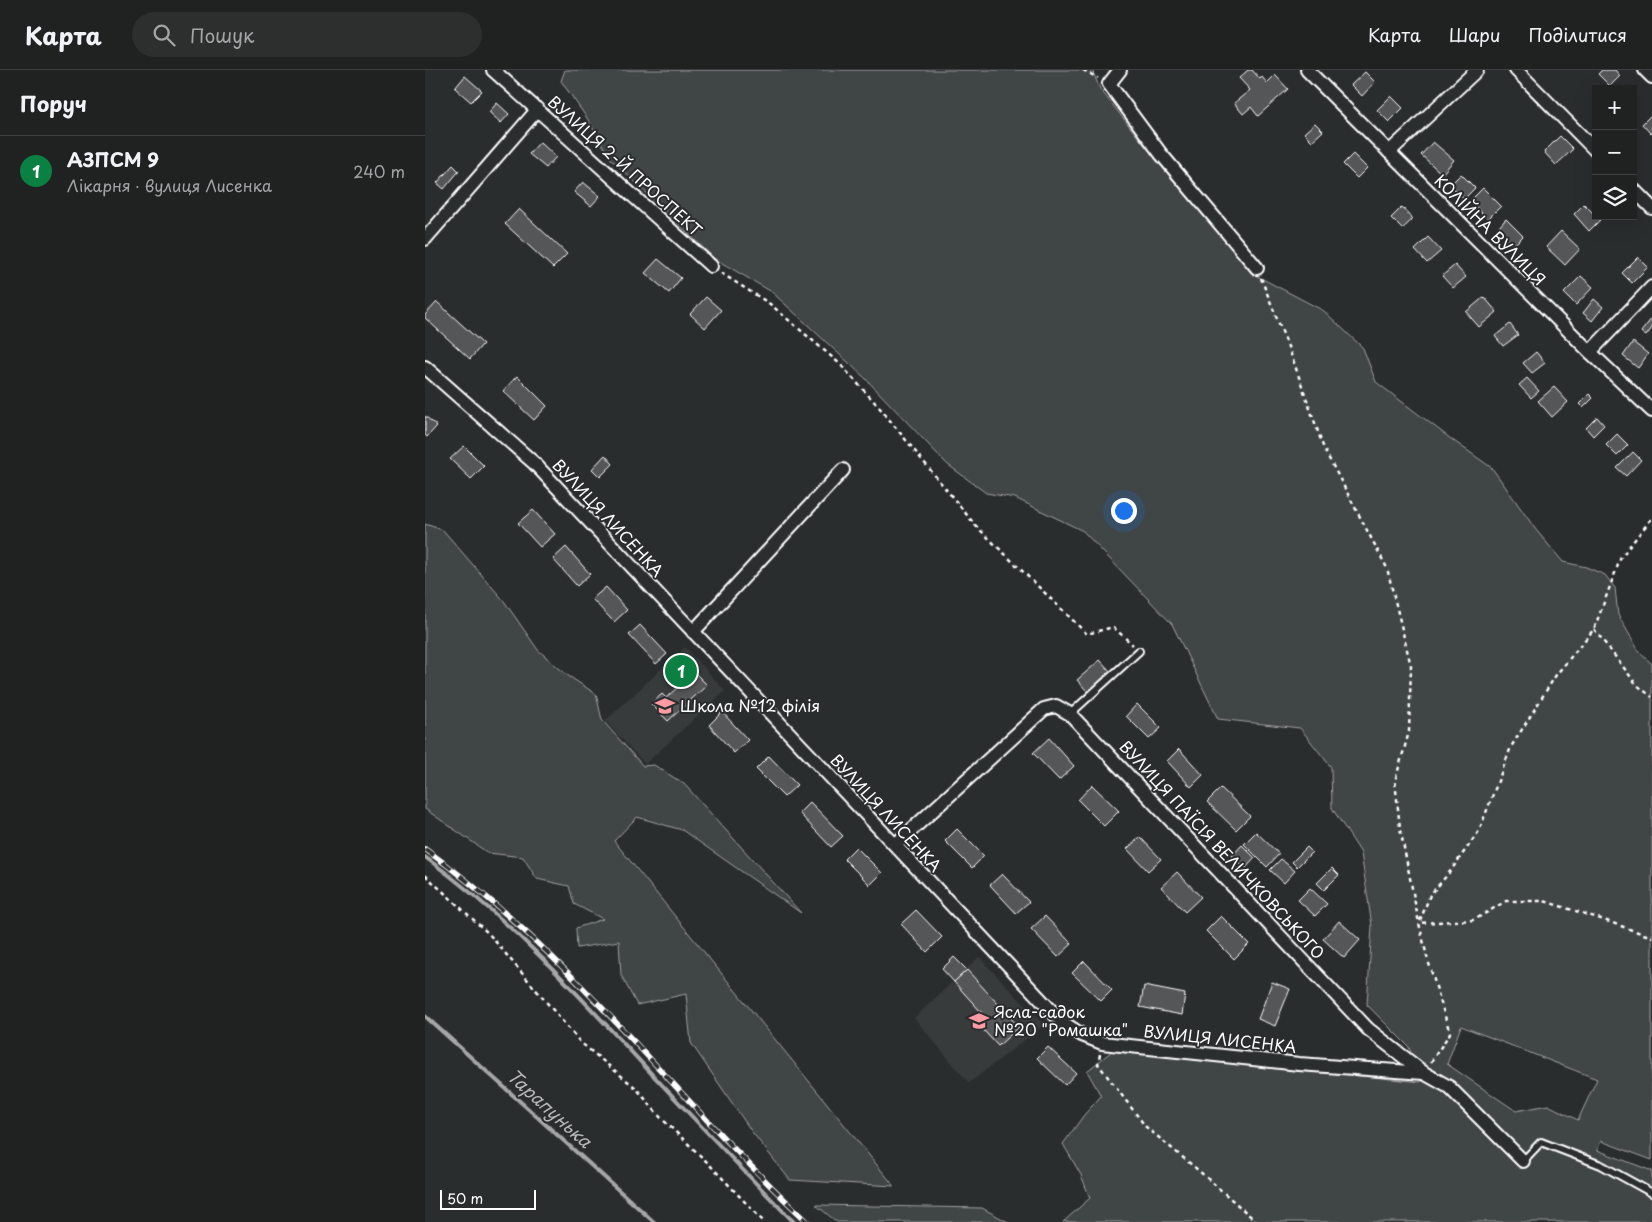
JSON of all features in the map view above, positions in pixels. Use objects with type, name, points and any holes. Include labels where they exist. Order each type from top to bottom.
[{"type":"street","name":"ВУЛИЦЯ 2-Й ПРОСПЕКТ","points":[[493,70],[711,266]]},
{"type":"street","points":[[1120,70],[1109,84],[1161,154],[1257,268]]},
{"type":"street","name":"КОЛІЙНА ВУЛИЦЯ","points":[[1307,70],[1590,352],[1652,411]]},
{"type":"street","points":[[1389,152],[1477,70]]},
{"type":"street","points":[[1516,70],[1592,147]]},
{"type":"street","points":[[1645,70],[1652,77]]},
{"type":"street","points":[[425,239],[537,109]]},
{"type":"street","points":[[1637,193],[1652,208]]},
{"type":"street","points":[[1590,352],[1652,287]]},
{"type":"street","name":"ВУЛИЦЯ ЛИСЕНКА","points":[[425,367],[534,464],[1062,1022],[1102,1043],[1299,1064],[1424,1073]]},
{"type":"street","points":[[693,632],[843,470]]},
{"type":"street","points":[[895,845],[1043,709],[1056,706],[1070,714]]},
{"type":"street","name":"ВУЛИЦЯ ПАЇСІЯ ВЕЛИЧКОВСЬКОГО","points":[[1070,714],[1369,1029],[1424,1073],[1449,1087],[1523,1161]]},
{"type":"lane","points":[[1070,714],[1139,651]]},
{"type":"lane","points":[[1523,1161],[1541,1142],[1601,1165],[1652,1193]]},
{"type":"path","points":[[1083,70],[1109,84]]},
{"type":"path","points":[[711,266],[770,304],[840,364],[879,407],[976,526],[1087,634],[1113,628],[1139,651]]},
{"type":"path","points":[[1257,268],[1292,357],[1324,449],[1387,568],[1411,666],[1409,732],[1395,782],[1400,828],[1419,923],[1427,957],[1450,1033],[1424,1073]]},
{"type":"path","points":[[1419,923],[1431,896],[1479,831],[1511,747],[1555,675],[1594,629],[1621,557],[1652,518]]},
{"type":"path","points":[[1594,629],[1637,685],[1652,697]]},
{"type":"path","points":[[425,876],[489,934],[580,1042],[636,1088],[661,1118],[765,1222]]},
{"type":"path","points":[[1419,923],[1474,920],[1506,901],[1544,901],[1652,937]]},
{"type":"path","points":[[1098,1064],[1146,1127],[1257,1222]]},
{"type":"shaded area","points":[[565,70],[1092,70],[1100,89],[1157,161],[1253,274],[1324,311],[1363,348],[1376,382],[1492,468],[1536,530],[1563,562],[1586,567],[1605,575],[1615,588],[1618,615],[1640,653],[1652,664],[1652,1160],[1601,1141],[1597,1150],[1652,1171],[1652,1222],[1063,1222],[1090,1198],[1081,1175],[1063,1144],[1084,1115],[1101,1096],[1087,1071],[1112,1051],[1421,1082],[1409,1047],[1367,1005],[1372,926],[1361,853],[1332,808],[1331,767],[1300,728],[1218,719],[1172,624],[1083,531],[1015,498],[986,493],[947,464],[865,378],[772,292],[715,259],[610,158],[587,118],[561,81]],"holes":[[[1461,1026],[1597,1079],[1578,1120],[1548,1105],[1516,1111],[1447,1064]]]},
{"type":"shaded area","points":[[425,524],[443,530],[504,601],[538,650],[567,675],[596,694],[602,720],[643,766],[654,765],[684,784],[801,913],[682,830],[637,817],[614,841],[894,1186],[790,1180],[752,1132],[691,1043],[686,994],[637,1005],[621,975],[619,941],[577,948],[576,928],[603,919],[574,904],[569,886],[537,879],[523,857],[488,853],[425,809]]},
{"type":"shaded area","name":"Школа №12 філія","points":[[685,647],[725,691],[645,764],[605,721]]},
{"type":"shaded area","name":"Ясла-садок №20 \"Ромашка\"","points":[[979,957],[1044,1025],[969,1083],[914,1018]]},
{"type":"shaded area","points":[[816,1205],[982,1208],[1008,1222],[837,1222]]},
{"type":"building","points":[[1248,70],[1252,70],[1260,79],[1262,77],[1267,83],[1275,75],[1288,89],[1258,116],[1251,107],[1243,114],[1234,103],[1250,90],[1239,78]]},
{"type":"building","points":[[1602,70],[1615,70],[1620,76],[1609,85],[1598,74]]},
{"type":"building","points":[[1365,72],[1375,82],[1362,96],[1351,85]]},
{"type":"building","points":[[465,76],[482,91],[471,102],[455,88]]},
{"type":"building","points":[[1391,96],[1403,108],[1389,122],[1377,110]]},
{"type":"building","points":[[497,103],[509,114],[501,123],[489,112]]},
{"type":"building","points":[[1652,114],[1652,133],[1651,134],[1642,124]]},
{"type":"building","points":[[1315,123],[1323,131],[1312,141],[1304,133]]},
{"type":"building","points":[[1560,136],[1573,149],[1556,165],[1544,152]]},
{"type":"building","points":[[540,142],[556,157],[546,168],[529,154]]},
{"type":"building","points":[[1433,142],[1454,160],[1442,174],[1421,155]]},
{"type":"building","points":[[1353,154],[1367,168],[1357,178],[1343,164]]},
{"type":"building","points":[[453,165],[459,171],[444,189],[437,183]]},
{"type":"building","points":[[1461,174],[1475,188],[1464,199],[1450,185]]},
{"type":"building","points":[[583,182],[600,196],[591,206],[574,192]]},
{"type":"building","points":[[1483,188],[1501,206],[1488,219],[1470,201]]},
{"type":"building","points":[[1584,204],[1592,212],[1592,220],[1600,220],[1589,231],[1574,214]]},
{"type":"building","points":[[1402,207],[1413,219],[1402,229],[1391,218]]},
{"type":"building","points":[[519,209],[567,254],[553,268],[505,224]]},
{"type":"building","points":[[1506,219],[1523,236],[1513,246],[1497,229]]},
{"type":"building","points":[[1561,231],[1580,249],[1565,265],[1546,247]]},
{"type":"building","points":[[1428,237],[1441,251],[1427,263],[1415,250]]},
{"type":"building","points":[[1638,257],[1648,267],[1632,283],[1622,273]]},
{"type":"building","points":[[658,259],[681,278],[669,293],[645,273]]},
{"type":"building","points":[[1455,265],[1466,277],[1453,288],[1442,276]]},
{"type":"building","points":[[1581,276],[1593,287],[1576,305],[1564,293]]},
{"type":"building","points":[[706,297],[721,310],[705,328],[690,314]]},
{"type":"building","points":[[1484,297],[1497,312],[1479,327],[1466,312]]},
{"type":"building","points":[[1594,299],[1603,307],[1592,321],[1583,313]]},
{"type":"building","points":[[437,302],[483,344],[470,359],[425,318],[425,315]]},
{"type":"building","points":[[1652,318],[1652,328],[1646,336],[1641,332]]},
{"type":"building","points":[[1510,324],[1518,335],[1503,346],[1495,336]]},
{"type":"building","points":[[1633,342],[1648,354],[1638,368],[1623,356]]},
{"type":"building","points":[[1536,352],[1545,363],[1532,373],[1523,363]]},
{"type":"building","points":[[517,376],[547,406],[534,420],[503,391]]},
{"type":"building","points":[[1527,378],[1539,391],[1531,398],[1519,385]]},
{"type":"building","points":[[1554,387],[1568,402],[1552,417],[1538,401]]},
{"type":"building","points":[[1589,394],[1593,398],[1583,408],[1579,404]]},
{"type":"building","points":[[425,416],[437,426],[427,437],[425,435]]},
{"type":"building","points":[[1597,417],[1604,425],[1593,436],[1586,428]]},
{"type":"building","points":[[1617,434],[1628,445],[1617,456],[1606,445]]},
{"type":"building","points":[[464,446],[484,466],[471,479],[450,459]]},
{"type":"building","points":[[1633,452],[1641,460],[1626,476],[1617,468]]},
{"type":"building","points":[[605,455],[613,464],[600,477],[592,469]]},
{"type":"building","points":[[533,510],[555,534],[540,547],[518,523]]},
{"type":"building","points":[[566,547],[590,574],[577,586],[553,559]]},
{"type":"building","points":[[606,587],[627,610],[614,622],[592,599]]},
{"type":"building","points":[[640,625],[667,654],[656,664],[629,635]]},
{"type":"building","points":[[681,658],[694,672],[681,684],[668,671]]},
{"type":"building","points":[[1100,660],[1111,672],[1088,692],[1077,680]]},
{"type":"building","points":[[694,672],[707,685],[668,721],[651,704],[662,694],[666,698]]},
{"type":"building","points":[[1137,704],[1161,728],[1149,739],[1126,716]]},
{"type":"building","points":[[722,712],[748,740],[734,753],[709,725]]},
{"type":"building","points":[[1049,738],[1074,766],[1059,780],[1033,753]]},
{"type":"building","points":[[1179,749],[1203,775],[1191,787],[1167,761]]},
{"type":"building","points":[[769,756],[797,785],[784,797],[756,769]]},
{"type":"building","points":[[1092,785],[1119,811],[1104,826],[1078,800]]},
{"type":"building","points":[[1221,788],[1250,816],[1236,830],[1207,802]]},
{"type":"building","points":[[810,802],[843,836],[831,847],[799,813]]},
{"type":"building","points":[[957,829],[984,856],[972,868],[945,841]]},
{"type":"building","points":[[1256,832],[1279,854],[1267,867],[1244,844]]},
{"type":"building","points":[[1140,837],[1161,859],[1148,871],[1127,849]]},
{"type":"building","points":[[1242,845],[1255,858],[1245,869],[1232,856]]},
{"type":"building","points":[[856,847],[882,873],[870,885],[844,859]]},
{"type":"building","points":[[1307,847],[1312,852],[1297,867],[1292,862]]},
{"type":"building","points":[[1281,859],[1295,871],[1284,883],[1270,870]]},
{"type":"building","points":[[1332,868],[1339,875],[1324,890],[1317,883]]},
{"type":"building","points":[[1177,872],[1201,897],[1185,912],[1161,887]]},
{"type":"building","points":[[1002,874],[1029,902],[1016,913],[990,885]]},
{"type":"building","points":[[1310,888],[1327,904],[1315,916],[1298,900]]},
{"type":"building","points":[[916,910],[942,937],[927,952],[901,924]]},
{"type":"building","points":[[1045,916],[1072,944],[1058,957],[1031,929]]},
{"type":"building","points":[[1221,916],[1249,944],[1234,959],[1206,931]]},
{"type":"building","points":[[1339,921],[1360,940],[1344,958],[1323,939]]},
{"type":"building","points":[[954,957],[967,970],[954,982],[942,969]]},
{"type":"building","points":[[1084,961],[1112,990],[1101,1001],[1072,973]]},
{"type":"building","points":[[967,970],[1019,1027],[998,1046],[974,1020],[982,1013],[954,982]]},
{"type":"building","points":[[1272,982],[1290,989],[1275,1026],[1258,1019]]},
{"type":"building","points":[[1144,986],[1185,994],[1182,1015],[1140,1007]]},
{"type":"building","points":[[1048,1047],[1076,1073],[1065,1085],[1037,1058]]},
{"type":"waterway","points":[[425,857],[486,906],[542,958],[794,1222]]},
{"type":"waterway","name":"Тарапунька","points":[[425,1016],[654,1222]]},
{"type":"railway","points":[[425,849],[478,890],[528,934],[576,981],[713,1127],[808,1222]]},
{"type":"place","name":"АЗПСМ 9","points":[[681,671]]},
{"type":"place","name":"Школа №12 філія","points":[[665,706]]},
{"type":"place","name":"Ясла-садок №20 \"Ромашка\"","points":[[979,1021]]}]
